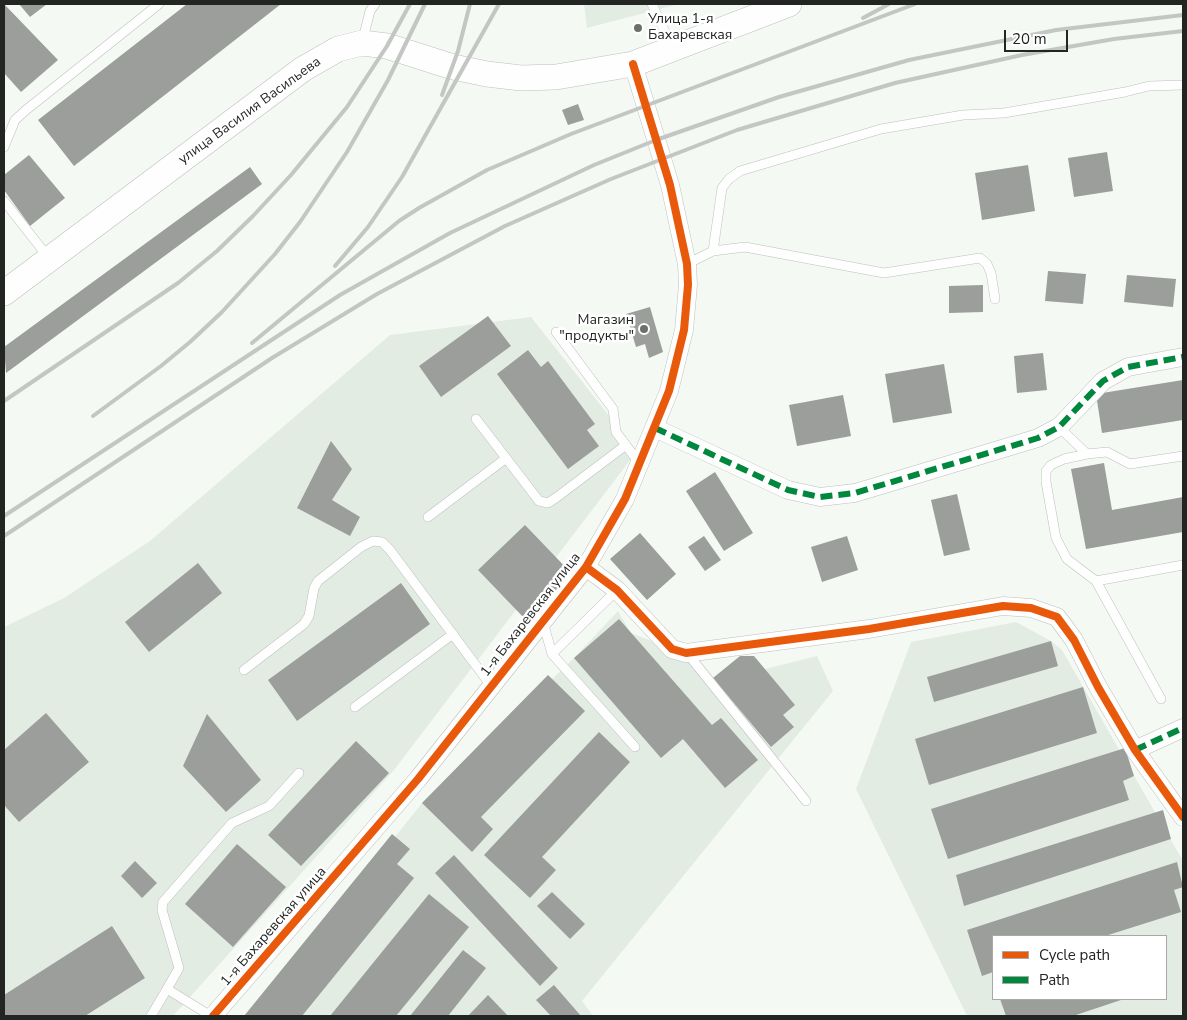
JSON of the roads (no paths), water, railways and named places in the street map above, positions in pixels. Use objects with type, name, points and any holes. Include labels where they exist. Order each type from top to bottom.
[{"type":"main road","name":"улица Василия Васильева","points":[[4,293],[303,69],[338,49],[362,43],[387,46],[453,67],[521,78],[556,77],[633,64],[790,4]]},
{"type":"street","name":"1-я Бахаревская улица","points":[[212,1016],[418,779],[492,687],[586,568],[625,499],[655,428],[680,355],[687,307],[687,264],[667,174],[633,64]]},
{"type":"street","points":[[655,428],[788,490],[820,497],[854,493],[1038,438],[1059,427],[1103,381],[1128,368],[1183,357]]},
{"type":"street","points":[[586,568],[616,590],[672,649],[686,653],[870,629],[1003,606],[1031,608],[1057,617],[1074,640],[1098,687],[1135,750],[1183,817]]},
{"type":"street","points":[[1135,750],[1183,728]]},
{"type":"lane","points":[[4,147],[15,120],[158,4]]},
{"type":"lane","points":[[362,43],[370,11],[375,4]]},
{"type":"lane","points":[[652,4],[673,50]]},
{"type":"lane","points":[[713,250],[722,188],[729,179],[740,171],[880,129],[963,115],[1014,111],[1125,92],[1149,86],[1171,86],[1183,83]]},
{"type":"lane","points":[[4,201],[50,259]]},
{"type":"lane","points":[[687,264],[713,250],[745,247],[884,273],[968,258],[980,258],[987,264],[991,273],[996,299]]},
{"type":"lane","points":[[556,332],[614,409],[616,432],[640,464]]},
{"type":"lane","points":[[476,419],[533,496],[539,501],[548,503],[626,446]]},
{"type":"lane","points":[[1059,427],[1087,454]]},
{"type":"lane","points":[[1161,700],[1096,581],[1067,559],[1060,550],[1046,482],[1046,471],[1050,465],[1064,459],[1087,454],[1107,452],[1130,464],[1143,464],[1183,456]]},
{"type":"lane","points":[[428,517],[505,459]]},
{"type":"lane","points":[[244,670],[304,624],[309,616],[314,588],[318,581],[361,547],[373,541],[382,542],[390,550],[492,687]]},
{"type":"lane","points":[[1096,581],[1183,565]]},
{"type":"lane","points":[[552,654],[616,590]]},
{"type":"lane","points":[[543,622],[552,654],[635,747]]},
{"type":"lane","points":[[355,707],[453,634]]},
{"type":"lane","points":[[686,653],[806,801]]},
{"type":"lane","points":[[151,1016],[179,968],[162,910],[163,902],[232,823],[269,806],[299,774]]},
{"type":"lane","points":[[167,989],[212,1016]]},
{"type":"railway","points":[[4,401],[178,283],[217,251],[253,216],[291,175],[347,107],[387,46],[410,4]]},
{"type":"railway","points":[[93,416],[190,342],[222,312],[275,254],[300,222],[347,152],[388,80],[425,4]]},
{"type":"railway","points":[[442,95],[458,51],[470,4]]},
{"type":"railway","points":[[335,266],[368,227],[402,177],[499,4]]},
{"type":"railway","points":[[863,18],[889,4]]},
{"type":"railway","points":[[252,343],[399,221],[487,170],[571,134],[915,4]]},
{"type":"railway","points":[[4,516],[340,295],[450,233],[594,165],[656,140],[779,97],[909,60],[1056,30],[1183,15]]},
{"type":"railway","points":[[4,536],[272,358],[377,294],[505,226],[611,179],[737,130],[895,83],[1022,55],[1114,39],[1183,31]]},
{"type":"place","name":"Улица 1-я Бахаревская","points":[[638,28]]},
{"type":"place","name":"Магазин \"продукты\"","points":[[644,329]]}]
